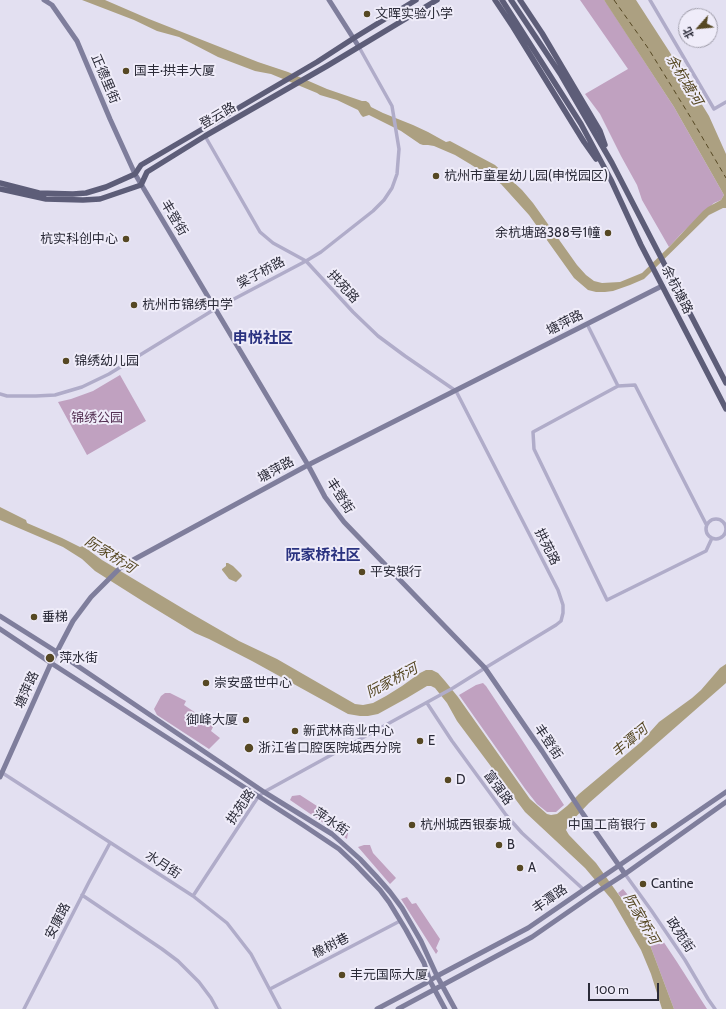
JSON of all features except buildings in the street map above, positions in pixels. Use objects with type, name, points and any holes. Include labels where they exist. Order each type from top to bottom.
[{"type":"main road","name":"正德里街","points":[[44,0],[52,5],[77,41],[135,174]]},
{"type":"main road","points":[[52,5],[57,0]]},
{"type":"main road","points":[[329,0],[359,47]]},
{"type":"main road","name":"登云路","points":[[0,183],[39,193],[73,194],[106,187],[135,174],[141,165],[317,62],[416,0]]},
{"type":"main road","name":"登云路","points":[[141,185],[147,172],[205,136],[293,86],[437,0]]},
{"type":"main road","name":"余杭塘路","points":[[495,0],[584,142],[611,180]]},
{"type":"main road","name":"余杭塘路","points":[[502,0],[581,124],[611,180],[650,264],[726,409]]},
{"type":"main road","name":"余杭塘路","points":[[511,0],[561,75],[612,162],[726,383]]},
{"type":"main road","name":"余杭塘路","points":[[520,0],[546,40],[600,131],[612,162]]},
{"type":"main road","name":"丰登街","points":[[135,174],[308,465],[325,497],[344,522],[485,668],[619,866]]},
{"type":"main road","points":[[0,189],[46,199],[83,200],[100,199],[141,185]]},
{"type":"main road","name":"塘萍路","points":[[1,774],[51,663],[73,621],[91,597],[120,568],[308,465],[662,286]]},
{"type":"main road","name":"萍水街","points":[[0,616],[57,652],[264,792],[332,834],[360,859],[390,892],[402,908],[421,941],[437,976],[455,1009]]},
{"type":"main road","name":"萍水街","points":[[0,629],[339,849],[380,890],[424,962],[430,981],[445,1009]]},
{"type":"main road","name":"丰潭路","points":[[377,1009],[528,928],[726,792]]},
{"type":"main road","name":"丰潭路","points":[[398,1009],[532,936],[625,874],[726,802]]},
{"type":"main road","points":[[619,866],[625,874]]},
{"type":"street","points":[[650,0],[714,109],[726,102]]},
{"type":"street","name":"棠子桥路","points":[[0,394],[7,396],[55,395],[82,387],[109,374],[215,309],[321,252],[369,215],[384,200],[392,188],[397,174],[399,149],[392,106],[359,47]]},
{"type":"street","name":"拱苑路","points":[[193,896],[258,797],[264,792],[453,688],[556,625],[561,621],[563,613],[563,605],[558,590],[456,391],[378,336],[353,312],[306,261],[273,243],[260,232],[205,136]]},
{"type":"street","points":[[587,324],[618,386]]},
{"type":"street","points":[[706,524],[717,518],[726,524],[726,531],[722,537],[716,539],[707,534],[706,524],[635,385],[618,386],[533,432],[534,449],[607,600],[706,551],[712,538]]},
{"type":"street","name":"富强路","points":[[427,703],[452,741],[506,815],[522,833],[583,890]]},
{"type":"street","name":"水月街","points":[[1,774],[193,896],[227,923],[251,954],[280,1009]]},
{"type":"street","name":"安康路","points":[[24,1009],[110,843]]},
{"type":"street","name":"政苑街","points":[[625,874],[681,954],[715,1009]]},
{"type":"street","points":[[82,895],[178,961],[199,982],[217,1009]]},
{"type":"street","name":"橡树巷","points":[[270,989],[400,921]]},
{"type":"green space","points":[[580,0],[604,0],[607,4],[674,107],[724,195],[721,200],[714,203],[669,247],[642,200],[637,185],[600,114],[585,94],[628,69]]},
{"type":"green space","name":"锦绣公园","points":[[120,375],[146,421],[87,455],[58,402],[93,391]]},
{"type":"green space","points":[[483,683],[564,805],[556,812],[547,812],[537,804],[459,695],[476,685]]},
{"type":"green space","points":[[165,693],[170,693],[186,701],[184,705],[214,725],[211,731],[220,738],[209,749],[157,715],[154,709],[161,696]]},
{"type":"green space","points":[[300,795],[317,806],[321,811],[349,827],[347,839],[290,800],[292,796]]},
{"type":"green space","points":[[370,845],[373,853],[396,878],[390,884],[358,847]]},
{"type":"green space","points":[[623,889],[651,923],[707,1009],[674,1009],[650,945],[639,923],[618,893]]},
{"type":"green space","points":[[407,897],[412,904],[416,903],[440,939],[436,948],[438,951],[436,954],[401,899]]},
{"type":"water","name":"余杭塘河","points":[[82,0],[105,0],[258,62],[288,72],[327,89],[366,101],[371,107],[383,113],[413,125],[446,142],[450,141],[495,165],[522,190],[533,203],[577,265],[586,275],[594,281],[602,283],[620,282],[642,273],[703,211],[721,200],[724,195],[674,107],[604,0],[636,0],[709,116],[726,154],[726,208],[709,215],[644,279],[613,291],[596,292],[588,290],[574,278],[529,215],[501,184],[455,155],[434,146],[420,144],[401,131],[369,115],[363,117],[358,110],[337,100],[320,95],[271,74],[255,71],[218,57],[179,37],[157,31],[134,20]]},
{"type":"water","points":[[0,507],[26,520],[27,523],[80,547],[83,546],[102,560],[187,611],[239,641],[277,659],[355,704],[363,705],[373,703],[426,670],[432,670],[438,673],[458,697],[530,799],[547,814],[551,815],[557,814],[567,806],[579,794],[641,742],[659,722],[701,690],[720,668],[726,664],[726,683],[589,803],[569,824],[566,830],[596,863],[639,923],[650,945],[674,1009],[662,1009],[651,974],[641,950],[612,900],[585,868],[525,812],[457,721],[447,703],[435,688],[427,686],[378,714],[360,716],[348,714],[252,661],[195,633],[95,571],[82,559],[63,547],[0,520]]},
{"type":"water","points":[[226,563],[233,566],[241,574],[242,576],[236,582],[229,579],[222,570],[226,566]]},
{"type":"ferry route","points":[[614,0],[648,48],[726,178]]},
{"type":"place","name":"文晖实验小学","points":[[367,14]]},
{"type":"place","name":"国丰·拱丰大厦","points":[[126,71]]},
{"type":"place","name":"杭州市童星幼儿园(申悦园区)","points":[[436,176]]},
{"type":"place","name":"余杭塘路388号1幢","points":[[608,233]]},
{"type":"place","name":"杭实科创中心","points":[[126,239]]},
{"type":"place","name":"杭州市锦绣中学","points":[[134,305]]},
{"type":"place","name":"锦绣幼儿园","points":[[66,361]]},
{"type":"place","name":"平安银行","points":[[362,572]]},
{"type":"place","name":"垂梯","points":[[34,617]]},
{"type":"place","name":"萍水街","points":[[50,658]]},
{"type":"place","name":"崇安盛世中心","points":[[206,683]]},
{"type":"place","name":"御峰大厦","points":[[246,720]]},
{"type":"place","name":"新武林商业中心","points":[[295,731]]},
{"type":"place","name":"E","points":[[420,741]]},
{"type":"place","name":"浙江省口腔医院城西分院","points":[[249,748]]},
{"type":"place","name":"D","points":[[448,780]]},
{"type":"place","name":"杭州城西银泰城","points":[[412,825]]},
{"type":"place","name":"中国工商银行","points":[[654,825]]},
{"type":"place","name":"B","points":[[499,845]]},
{"type":"place","name":"A","points":[[520,868]]},
{"type":"place","name":"Cantine","points":[[643,884]]},
{"type":"place","name":"丰元国际大厦","points":[[342,975]]},
{"type":"district","name":"申悦社区","points":[[263,339]]},
{"type":"district","name":"阮家桥社区","points":[[323,556]]},
{"type":"water label","name":"阮家桥河","points":[[110,555]]},
{"type":"water label","name":"阮家桥河","points":[[392,681]]},
{"type":"water label","name":"丰潭河","points":[[630,741]]},
{"type":"water label","name":"阮家桥河","points":[[641,919]]}]
